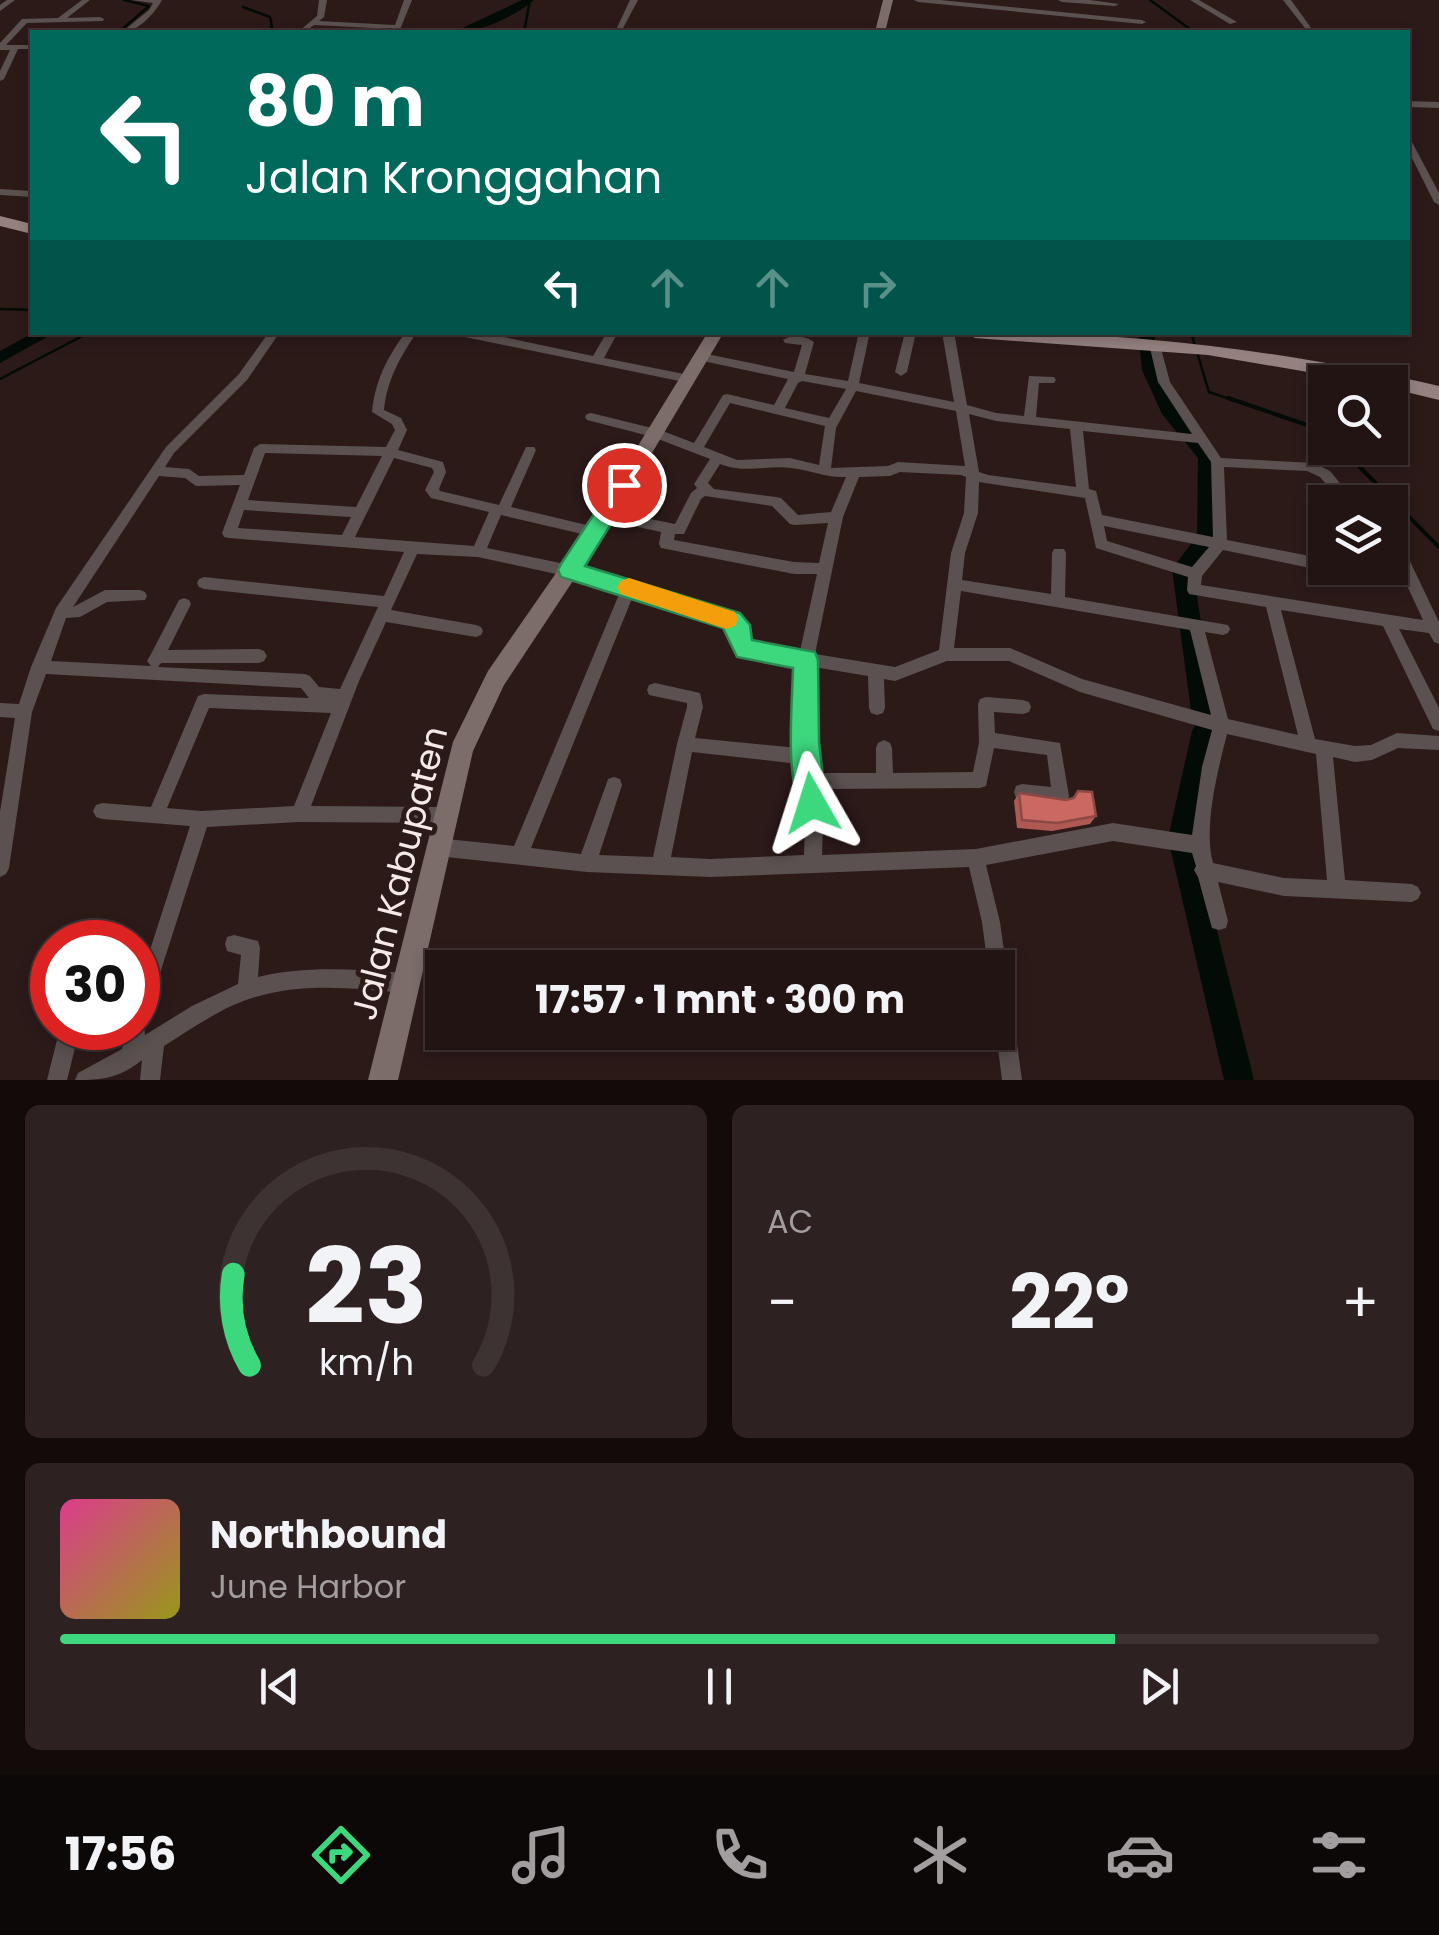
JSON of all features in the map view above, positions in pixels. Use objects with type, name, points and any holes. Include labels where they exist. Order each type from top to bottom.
[{"type":"main road","points":[[880,30],[888,0]]},
{"type":"main road","points":[[0,221],[30,229]]},
{"type":"main road","name":"Jalan Kabupaten","points":[[383,1080],[461,750],[496,678],[600,523],[714,335]]},
{"type":"main road","points":[[1039,335],[1197,348],[1327,367],[1439,393]]},
{"type":"street","points":[[0,10],[11,0]]},
{"type":"street","points":[[60,19],[86,0]]},
{"type":"street","points":[[128,30],[152,11],[157,0],[135,0]]},
{"type":"street","points":[[305,30],[315,23],[324,0]]},
{"type":"street","points":[[315,23],[397,30],[408,0]]},
{"type":"street","points":[[619,30],[634,0]]},
{"type":"street","points":[[918,0],[995,3],[1006,11],[1142,22]]},
{"type":"street","points":[[1062,0],[1113,2],[1120,20]]},
{"type":"street","points":[[1194,0],[1233,22]]},
{"type":"street","points":[[1286,0],[1310,30]]},
{"type":"street","points":[[0,47],[24,21],[100,19]]},
{"type":"street","points":[[0,47],[30,46]]},
{"type":"street","points":[[1,78],[16,47]]},
{"type":"street","points":[[1410,104],[1439,105]]},
{"type":"street","points":[[1410,146],[1439,202]]},
{"type":"street","points":[[0,192],[30,194]]},
{"type":"street","points":[[1,861],[24,712],[60,612],[170,450],[244,377],[273,335]]},
{"type":"street","points":[[346,540],[402,426],[378,412],[379,391],[382,378],[410,335]]},
{"type":"street","points":[[475,335],[688,378]]},
{"type":"street","points":[[597,359],[611,335]]},
{"type":"street","points":[[824,472],[832,423],[852,388],[864,335]]},
{"type":"street","points":[[901,372],[908,358],[911,335]]},
{"type":"street","points":[[946,654],[958,553],[971,513],[973,473],[949,335]]},
{"type":"street","points":[[778,410],[796,379],[808,342],[788,340]]},
{"type":"street","points":[[1155,344],[1160,375],[1217,462],[1220,543],[1192,572],[1197,592],[1388,620],[1437,633]]},
{"type":"street","points":[[702,357],[796,379],[964,407],[996,417],[1199,440]]},
{"type":"street","points":[[1030,420],[1034,379],[1050,380]]},
{"type":"street","points":[[697,449],[725,398],[832,423]]},
{"type":"street","points":[[590,417],[656,434],[736,465],[790,463],[824,472],[854,473],[908,467],[973,473],[986,480],[1083,492],[1094,496],[1099,541],[1106,548],[1192,572]]},
{"type":"street","points":[[1076,427],[1083,492]]},
{"type":"street","points":[[836,516],[792,519],[776,502],[704,490],[696,496],[681,528],[600,523],[500,510],[436,495],[432,490],[440,467],[390,452],[265,445],[260,448],[228,531],[478,552],[570,570],[731,620],[738,625],[740,644],[746,649],[806,660],[900,674],[946,654],[1010,655],[1080,685],[1221,725],[1355,754],[1372,752],[1396,740],[1439,742]]},
{"type":"street","points":[[478,552],[530,450]]},
{"type":"street","points":[[704,490],[702,477],[717,458]]},
{"type":"street","points":[[1217,462],[1309,466],[1322,472],[1333,485]]},
{"type":"street","points":[[156,471],[189,474],[196,481],[247,480]]},
{"type":"street","points":[[813,864],[806,660],[836,516],[854,473]]},
{"type":"street","points":[[241,505],[360,512]]},
{"type":"street","points":[[1097,519],[1308,561]]},
{"type":"street","points":[[669,528],[663,541],[666,544],[794,568],[825,569]]},
{"type":"street","points":[[299,814],[343,701],[414,548]]},
{"type":"street","points":[[1058,602],[1059,553]]},
{"type":"street","points":[[1408,570],[1437,633]]},
{"type":"street","points":[[204,583],[385,608],[476,631]]},
{"type":"street","points":[[954,584],[1223,629]]},
{"type":"street","points":[[519,855],[628,587]]},
{"type":"street","points":[[60,612],[75,613],[105,596],[140,596]]},
{"type":"street","points":[[153,664],[184,604]]},
{"type":"street","points":[[1272,604],[1316,745],[1337,889]]},
{"type":"street","points":[[1388,620],[1439,724]]},
{"type":"street","points":[[1196,624],[1221,725],[1210,767],[1199,845],[1219,921]]},
{"type":"street","points":[[218,674],[228,656]]},
{"type":"street","points":[[40,667],[259,656]]},
{"type":"street","points":[[153,664],[307,681],[315,694],[343,701]]},
{"type":"street","points":[[876,671],[877,708]]},
{"type":"street","points":[[655,690],[695,701],[660,866]]},
{"type":"street","points":[[156,814],[204,701],[343,701]]},
{"type":"street","points":[[809,781],[982,779],[988,740],[986,704],[1022,707]]},
{"type":"street","points":[[0,710],[24,712]]},
{"type":"street","points":[[988,740],[1054,748],[1061,796],[1022,792]]},
{"type":"street","points":[[685,744],[807,757]]},
{"type":"street","points":[[884,748],[885,780]]},
{"type":"street","points":[[587,863],[614,784]]},
{"type":"street","points":[[102,811],[201,819],[299,814],[445,815]]},
{"type":"street","points":[[160,947],[201,819]]},
{"type":"street","points":[[437,847],[587,863],[660,866],[976,858],[1113,832],[1199,845]]},
{"type":"street","points":[[976,858],[991,950]]},
{"type":"street","points":[[1203,870],[1284,886],[1412,893]]},
{"type":"street","points":[[234,944],[251,948],[247,990]]},
{"type":"street","points":[[160,1039],[214,1005],[247,990],[293,979],[332,977],[406,984]]},
{"type":"street","points":[[57,1080],[64,1050]]},
{"type":"street","points":[[131,1057],[132,1050]]},
{"type":"street","points":[[85,1080],[142,1050]]},
{"type":"street","points":[[150,1080],[153,1050]]},
{"type":"street","points":[[1008,1050],[1012,1080]]},
{"type":"building","points":[[1078,791],[1092,792],[1096,816],[1057,823],[1022,820],[1019,793],[1066,800],[1074,798]]},
{"type":"waterway","points":[[121,30],[149,6],[124,0]]},
{"type":"waterway","points":[[464,30],[529,0]]},
{"type":"waterway","points":[[524,30],[530,0]]},
{"type":"waterway","points":[[1150,0],[1191,30]]},
{"type":"waterway","points":[[243,7],[270,17],[272,27],[268,30]]},
{"type":"waterway","points":[[0,309],[30,310]]},
{"type":"waterway","points":[[0,358],[42,335]]},
{"type":"waterway","points":[[0,379],[84,335]]},
{"type":"waterway","points":[[1146,335],[1150,370],[1171,414],[1207,457],[1207,538],[1182,569],[1203,711]]},
{"type":"waterway","points":[[1192,335],[1209,392],[1236,401]]},
{"type":"waterway","points":[[1228,398],[1308,425]]},
{"type":"waterway","points":[[1358,465],[1439,547]]},
{"type":"waterway","points":[[1204,731],[1181,838],[1239,1080]]},
{"type":"slow traffic","points":[[629,587],[726,619]]},
{"type":"route","points":[[624,485],[570,570],[731,620],[738,625],[740,644],[746,649],[806,660],[805,742],[812,803]]}]
